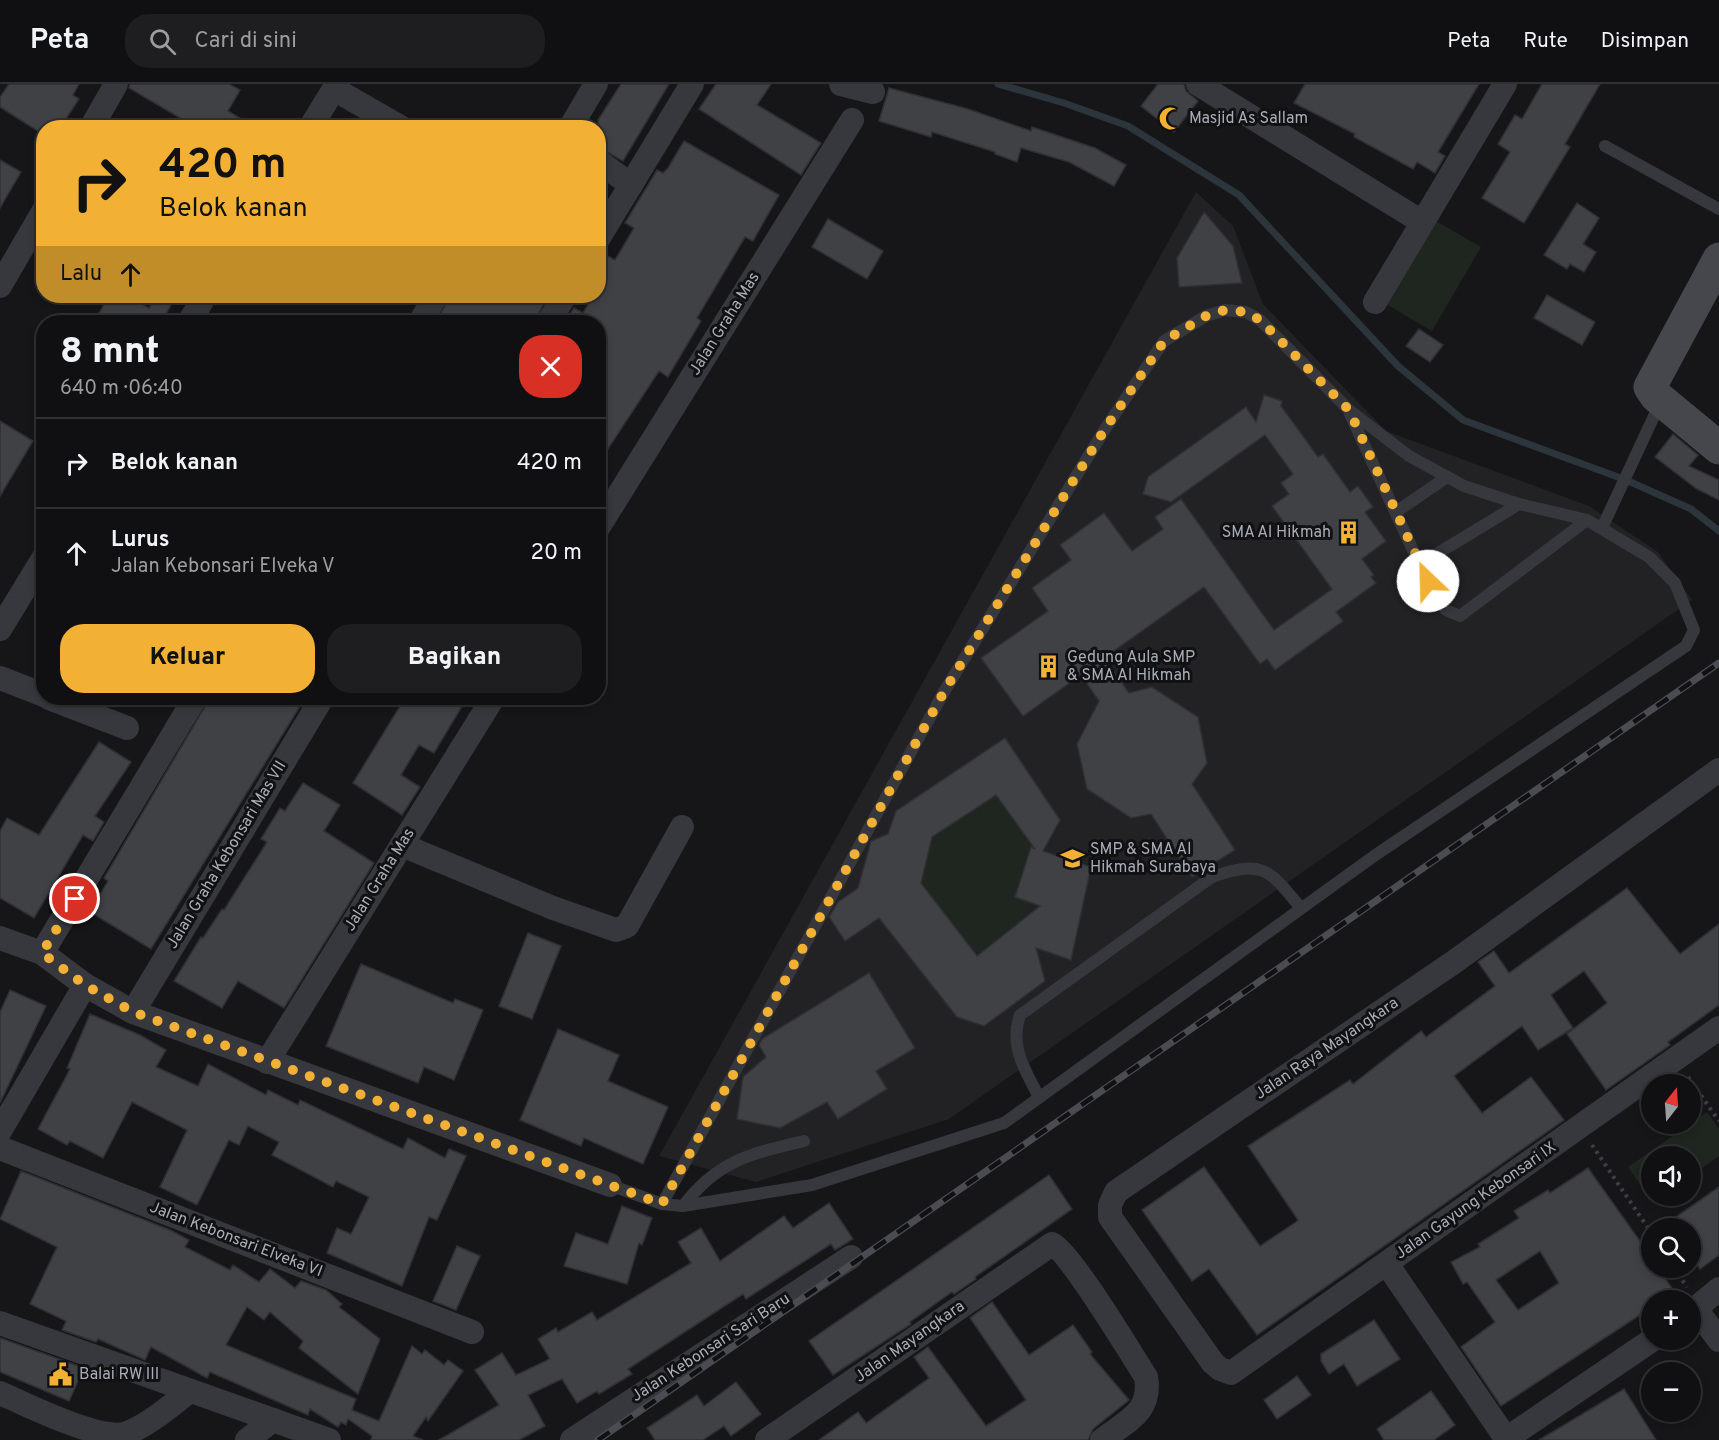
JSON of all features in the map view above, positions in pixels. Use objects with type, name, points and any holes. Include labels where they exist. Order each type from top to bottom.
[{"type":"street","points":[[96,120],[116,84]]},
{"type":"street","points":[[575,120],[596,84]]},
{"type":"street","points":[[606,226],[692,84]]},
{"type":"street","points":[[840,84],[873,92]]},
{"type":"street","points":[[1198,84],[1422,222]]},
{"type":"street","points":[[1375,302],[1505,84]]},
{"type":"street","points":[[315,120],[335,86],[389,120]]},
{"type":"street","name":"Jalan Graha Mas","points":[[606,515],[852,120]]},
{"type":"street","points":[[606,167],[631,186]]},
{"type":"street","points":[[0,286],[36,224]]},
{"type":"street","points":[[1719,259],[1656,395],[1719,448]]},
{"type":"street","points":[[0,629],[36,570]]},
{"type":"street","points":[[0,678],[36,692]]},
{"type":"street","points":[[67,705],[127,729]]},
{"type":"street","points":[[42,953],[191,705]]},
{"type":"street","name":"Jalan Graha Kebonsari Mas VII","points":[[133,1012],[318,705]]},
{"type":"street","name":"Jalan Graha Mas","points":[[267,1062],[489,705]]},
{"type":"street","name":"Jalan Raya Mayangkara","points":[[1232,1373],[1220,1369],[1213,1363],[1110,1217],[1110,1205],[1116,1192],[1455,962],[1719,770]]},
{"type":"street","points":[[402,845],[553,908],[616,930],[627,926],[682,827]]},
{"type":"street","points":[[0,938],[42,953],[85,985],[133,1012],[610,1185]]},
{"type":"street","points":[[0,1131],[85,985]]},
{"type":"street","name":"Jalan Gayung Kebonsari IX","points":[[1232,1373],[1719,1028]]},
{"type":"street","name":"Jalan Kebonsari Elveka VI","points":[[0,1149],[472,1332]]},
{"type":"street","name":"Jalan Mayangkara","points":[[767,1440],[1052,1244],[1060,1249],[1079,1274],[1146,1377],[1148,1393],[1142,1409],[1102,1440]]},
{"type":"street","name":"Jalan Kebonsari Sari Baru","points":[[572,1440],[851,1257]]},
{"type":"street","points":[[1387,1264],[1507,1439],[1641,1348]]},
{"type":"street","points":[[1701,1304],[1719,1289]]},
{"type":"street","points":[[1701,1320],[1719,1340]]},
{"type":"street","points":[[0,1323],[329,1440]]},
{"type":"street","points":[[0,1393],[75,1426],[102,1434],[123,1435],[141,1427],[190,1391]]},
{"type":"street","points":[[247,1440],[273,1420]]},
{"type":"lane","points":[[1605,146],[1719,209]]},
{"type":"lane","points":[[610,1185],[662,1204],[683,1206],[812,1185],[1004,1123],[1374,856],[1686,646],[1694,630],[1675,583],[1649,557],[1587,520],[1519,504],[1464,486],[1409,456],[1349,410],[1260,320],[1246,312],[1225,310],[1206,316],[1164,341],[1075,477],[945,690],[662,1204]]},
{"type":"lane","points":[[1602,528],[1630,471],[1656,395]]},
{"type":"lane","points":[[1349,410],[1435,598],[1446,610],[1460,616],[1587,520]]},
{"type":"lane","points":[[1396,512],[1447,477]]},
{"type":"lane","points":[[1420,564],[1519,504]]},
{"type":"lane","points":[[1039,1098],[1017,1055],[1015,1029],[1020,1015],[1212,877],[1235,869],[1252,868],[1271,872],[1301,908]]},
{"type":"lane","points":[[683,1206],[695,1191],[718,1172],[745,1156],[804,1141]]},
{"type":"path","points":[[1675,1059],[1719,1121]]},
{"type":"path","points":[[1580,1127],[1641,1218]]},
{"type":"shaded area","name":"SMP & SMA Al Hikmah Surabaya","points":[[1196,192],[1233,226],[1263,304],[1386,431],[1589,506],[1658,552],[1692,600],[949,1119],[756,1182],[659,1156]]},
{"type":"shaded area","points":[[1436,221],[1481,247],[1432,331],[1386,304]]},
{"type":"shaded area","points":[[996,795],[1039,854],[1025,918],[980,954],[972,950],[921,883],[932,837]]},
{"type":"shaded area","points":[[1707,1112],[1719,1129],[1719,1156],[1701,1169],[1701,1146],[1658,1146],[1675,1134],[1701,1134],[1701,1116]]},
{"type":"shaded area","points":[[1641,1158],[1641,1186],[1628,1167]]},
{"type":"building","points":[[9,84],[79,84],[73,95],[79,99],[65,120],[36,120],[36,130],[0,107],[0,97]]},
{"type":"building","points":[[130,84],[229,84],[240,90],[228,111],[243,120],[183,120],[129,88]]},
{"type":"building","points":[[621,84],[669,84],[623,161],[606,151],[606,120],[598,120]]},
{"type":"building","points":[[716,84],[771,84],[757,105],[821,143],[801,175],[699,109]]},
{"type":"building","name":"Masjid As Sallam","points":[[1158,84],[1184,84],[1186,91],[1198,101],[1174,132],[1141,106]]},
{"type":"building","points":[[1305,84],[1479,84],[1438,152],[1445,156],[1435,173],[1417,162],[1413,169],[1354,137],[1355,134],[1294,103]]},
{"type":"building","points":[[1542,84],[1600,84],[1565,144],[1570,147],[1524,223],[1482,198],[1510,152],[1498,144],[1515,115],[1522,119]]},
{"type":"building","points":[[889,88],[968,109],[1031,131],[1032,127],[1095,148],[1126,165],[1114,186],[1069,162],[1021,148],[1017,162],[995,154],[995,152],[932,132],[931,137],[879,121]]},
{"type":"building","points":[[684,141],[779,195],[753,241],[745,237],[697,318],[701,321],[668,377],[659,371],[606,452],[606,315],[570,315],[574,308],[583,313],[589,303],[606,303],[606,255],[615,260],[634,228],[625,223],[657,170],[663,173]]},
{"type":"building","points":[[0,160],[21,172],[0,208]]},
{"type":"building","points":[[1577,203],[1599,218],[1583,244],[1596,252],[1584,272],[1570,264],[1567,269],[1544,255]]},
{"type":"building","points":[[1204,212],[1233,246],[1242,283],[1179,287],[1177,258]]},
{"type":"building","points":[[828,219],[883,251],[867,279],[812,247]]},
{"type":"building","points":[[1547,295],[1595,322],[1582,345],[1534,318]]},
{"type":"building","points":[[105,303],[140,303],[149,308],[152,303],[172,303],[166,315],[98,315]]},
{"type":"building","points":[[446,303],[544,303],[538,315],[440,315]]},
{"type":"building","points":[[1419,329],[1443,345],[1430,362],[1406,346]]},
{"type":"building","points":[[1264,395],[1282,401],[1281,406],[1318,457],[1323,454],[1350,492],[1358,486],[1373,507],[1365,512],[1386,541],[1362,559],[1374,575],[1371,577],[1376,583],[1336,612],[1343,621],[1275,670],[1267,659],[1260,664],[1204,587],[1104,658],[1129,693],[1152,687],[1198,717],[1207,763],[1192,784],[1235,850],[1192,877],[1151,814],[1131,818],[1087,789],[1077,744],[1099,701],[1081,675],[1023,716],[981,658],[1048,611],[1032,588],[1071,560],[1060,545],[1104,513],[1132,551],[1163,529],[1155,517],[1181,499],[1274,630],[1332,589],[1272,506],[1289,494],[1281,483],[1293,474],[1265,435],[1171,502],[1143,494],[1148,477],[1246,407],[1256,422]]},
{"type":"building","points":[[0,421],[33,441],[0,496]]},
{"type":"building","points":[[1673,434],[1698,455],[1689,466],[1719,480],[1719,500],[1697,489],[1655,457]]},
{"type":"building","points":[[206,705],[301,705],[151,949],[90,912],[108,881],[104,878]]},
{"type":"building","points":[[401,705],[463,705],[434,753],[419,745],[401,775],[420,787],[402,815],[353,783]]},
{"type":"building","points":[[1005,738],[1060,820],[1043,851],[1091,867],[1071,960],[1036,948],[1045,981],[984,1026],[957,1017],[879,918],[845,941],[829,917],[838,902],[858,888],[871,841],[888,834],[896,811]],"holes":[[[996,795],[1035,849],[1031,847],[1015,897],[1040,906],[977,956],[921,883],[932,837]]]},
{"type":"building","points":[[99,742],[131,762],[95,816],[104,822],[93,841],[83,835],[34,918],[0,898],[0,831],[7,818],[39,835]]},
{"type":"building","points":[[303,783],[340,805],[324,831],[374,863],[284,1008],[238,981],[222,1008],[174,981],[201,937],[203,938],[222,909],[224,910],[267,842],[261,839],[280,808],[285,811]]},
{"type":"building","points":[[1627,888],[1680,954],[1719,924],[1719,1005],[1668,1042],[1670,1045],[1606,1090],[1567,1034],[1607,1003],[1584,971],[1551,995],[1573,1028],[1538,1050],[1522,1026],[1454,1076],[1482,1113],[1531,1077],[1564,1120],[1257,1335],[1209,1269],[1192,1281],[1142,1210],[1204,1167],[1260,1246],[1298,1220],[1248,1146],[1350,1080],[1353,1084],[1421,1031],[1426,1037],[1495,986],[1478,962],[1494,951],[1509,973]]},
{"type":"building","points":[[528,933],[561,946],[532,1019],[499,1006]]},
{"type":"building","points":[[361,964],[453,1003],[455,999],[483,1010],[454,1080],[424,1067],[418,1083],[326,1046]]},
{"type":"building","points":[[869,973],[915,1048],[876,1071],[887,1089],[838,1119],[827,1102],[780,1128],[737,1119],[743,1077],[766,1057],[759,1045],[762,1039]]},
{"type":"building","points":[[10,990],[46,1006],[0,1103],[0,1012]]},
{"type":"building","points":[[90,1014],[140,1035],[166,1050],[156,1067],[198,1086],[208,1064],[266,1095],[268,1090],[298,1105],[300,1100],[403,1149],[408,1138],[445,1158],[449,1149],[466,1156],[437,1220],[429,1217],[402,1286],[327,1253],[337,1228],[351,1234],[369,1197],[336,1181],[333,1187],[272,1155],[279,1142],[248,1126],[239,1145],[229,1140],[197,1205],[160,1187],[187,1130],[132,1102],[103,1158],[70,1141],[67,1145],[38,1129],[70,1069],[67,1068]]},
{"type":"building","points":[[558,1029],[619,1055],[608,1081],[668,1107],[643,1164],[584,1138],[581,1146],[520,1120]]},
{"type":"building","points":[[1588,1168],[1641,1243],[1641,1278],[1665,1278],[1673,1290],[1641,1290],[1641,1314],[1501,1406],[1461,1347],[1495,1322],[1467,1282],[1463,1284],[1451,1262],[1480,1247],[1478,1244],[1519,1218],[1514,1211],[1548,1190],[1550,1193]],"holes":[[[1540,1251],[1559,1283],[1518,1310],[1496,1280]]]},
{"type":"building","points":[[21,1171],[170,1230],[189,1240],[185,1247],[230,1270],[233,1265],[259,1282],[270,1269],[295,1288],[301,1281],[326,1290],[342,1304],[339,1307],[380,1339],[358,1394],[299,1348],[303,1341],[270,1312],[264,1320],[247,1307],[226,1345],[356,1399],[352,1410],[379,1421],[412,1346],[422,1354],[425,1350],[444,1365],[448,1360],[463,1371],[428,1421],[426,1417],[413,1436],[423,1440],[371,1440],[372,1436],[348,1419],[346,1425],[341,1422],[338,1427],[310,1409],[308,1415],[210,1372],[207,1378],[151,1347],[145,1360],[98,1339],[96,1342],[62,1330],[66,1321],[30,1304],[57,1247],[0,1219]]},
{"type":"building","points":[[1049,1175],[1072,1209],[975,1277],[976,1279],[954,1294],[952,1292],[910,1322],[911,1324],[833,1375],[809,1341]]},
{"type":"building","points":[[1719,1187],[1719,1255],[1701,1268],[1701,1218],[1674,1218],[1692,1206],[1701,1206],[1701,1200]]},
{"type":"building","points":[[829,1203],[853,1239],[835,1250],[831,1244],[746,1299],[743,1294],[628,1369],[632,1374],[599,1394],[597,1391],[577,1403],[562,1379],[528,1395],[545,1426],[519,1440],[439,1440],[499,1405],[475,1370],[502,1353],[516,1375],[550,1359],[538,1339],[556,1328],[558,1332],[592,1312],[597,1320],[691,1263],[678,1242],[701,1228],[720,1261],[784,1216],[793,1228]]},
{"type":"building","points":[[622,1206],[652,1218],[642,1245],[639,1243],[627,1284],[564,1266],[576,1233],[608,1244]]},
{"type":"building","points":[[457,1246],[480,1256],[456,1310],[433,1301]]},
{"type":"building","points":[[992,1302],[1029,1355],[1073,1325],[1092,1352],[1090,1354],[1129,1400],[1093,1429],[1088,1440],[819,1440],[858,1412],[866,1423],[929,1378],[914,1357],[928,1347],[986,1426],[1026,1400],[970,1318]]},
{"type":"building","points":[[1374,1320],[1400,1359],[1357,1386],[1344,1364],[1329,1374],[1321,1361],[1321,1354]]},
{"type":"building","points":[[0,1338],[84,1368],[69,1401],[0,1372]]},
{"type":"building","points":[[1297,1376],[1311,1395],[1277,1419],[1264,1400]]},
{"type":"building","points":[[736,1382],[761,1414],[731,1436],[724,1426],[703,1440],[655,1440],[647,1428],[697,1395],[704,1406]]},
{"type":"building","points":[[1624,1389],[1641,1416],[1641,1422],[1645,1422],[1656,1440],[1539,1440]]},
{"type":"building","points":[[1431,1391],[1455,1425],[1434,1440],[1384,1440],[1377,1429]]},
{"type":"waterway","points":[[998,84],[1064,103],[1128,126],[1239,195],[1398,366],[1463,420],[1626,480],[1691,509],[1719,531]]},
{"type":"railway","points":[[598,1440],[1719,663]]},
{"type":"place","name":"Masjid As Sallam","points":[[1171,119]]},
{"type":"place","name":"SMA Al Hikmah","points":[[1349,533]]},
{"type":"place","name":"Gedung Aula SMP & SMA Al Hikmah","points":[[1049,667]]},
{"type":"place","name":"SMP & SMA Al Hikmah Surabaya","points":[[1072,859]]},
{"type":"place","name":"Balai RW III","points":[[61,1375]]},
{"type":"route","points":[[75,899],[42,953],[85,985],[133,1012],[662,1204],[945,690],[1105,429],[1164,341],[1206,316],[1225,310],[1246,312],[1260,320],[1349,410],[1428,581]]}]
